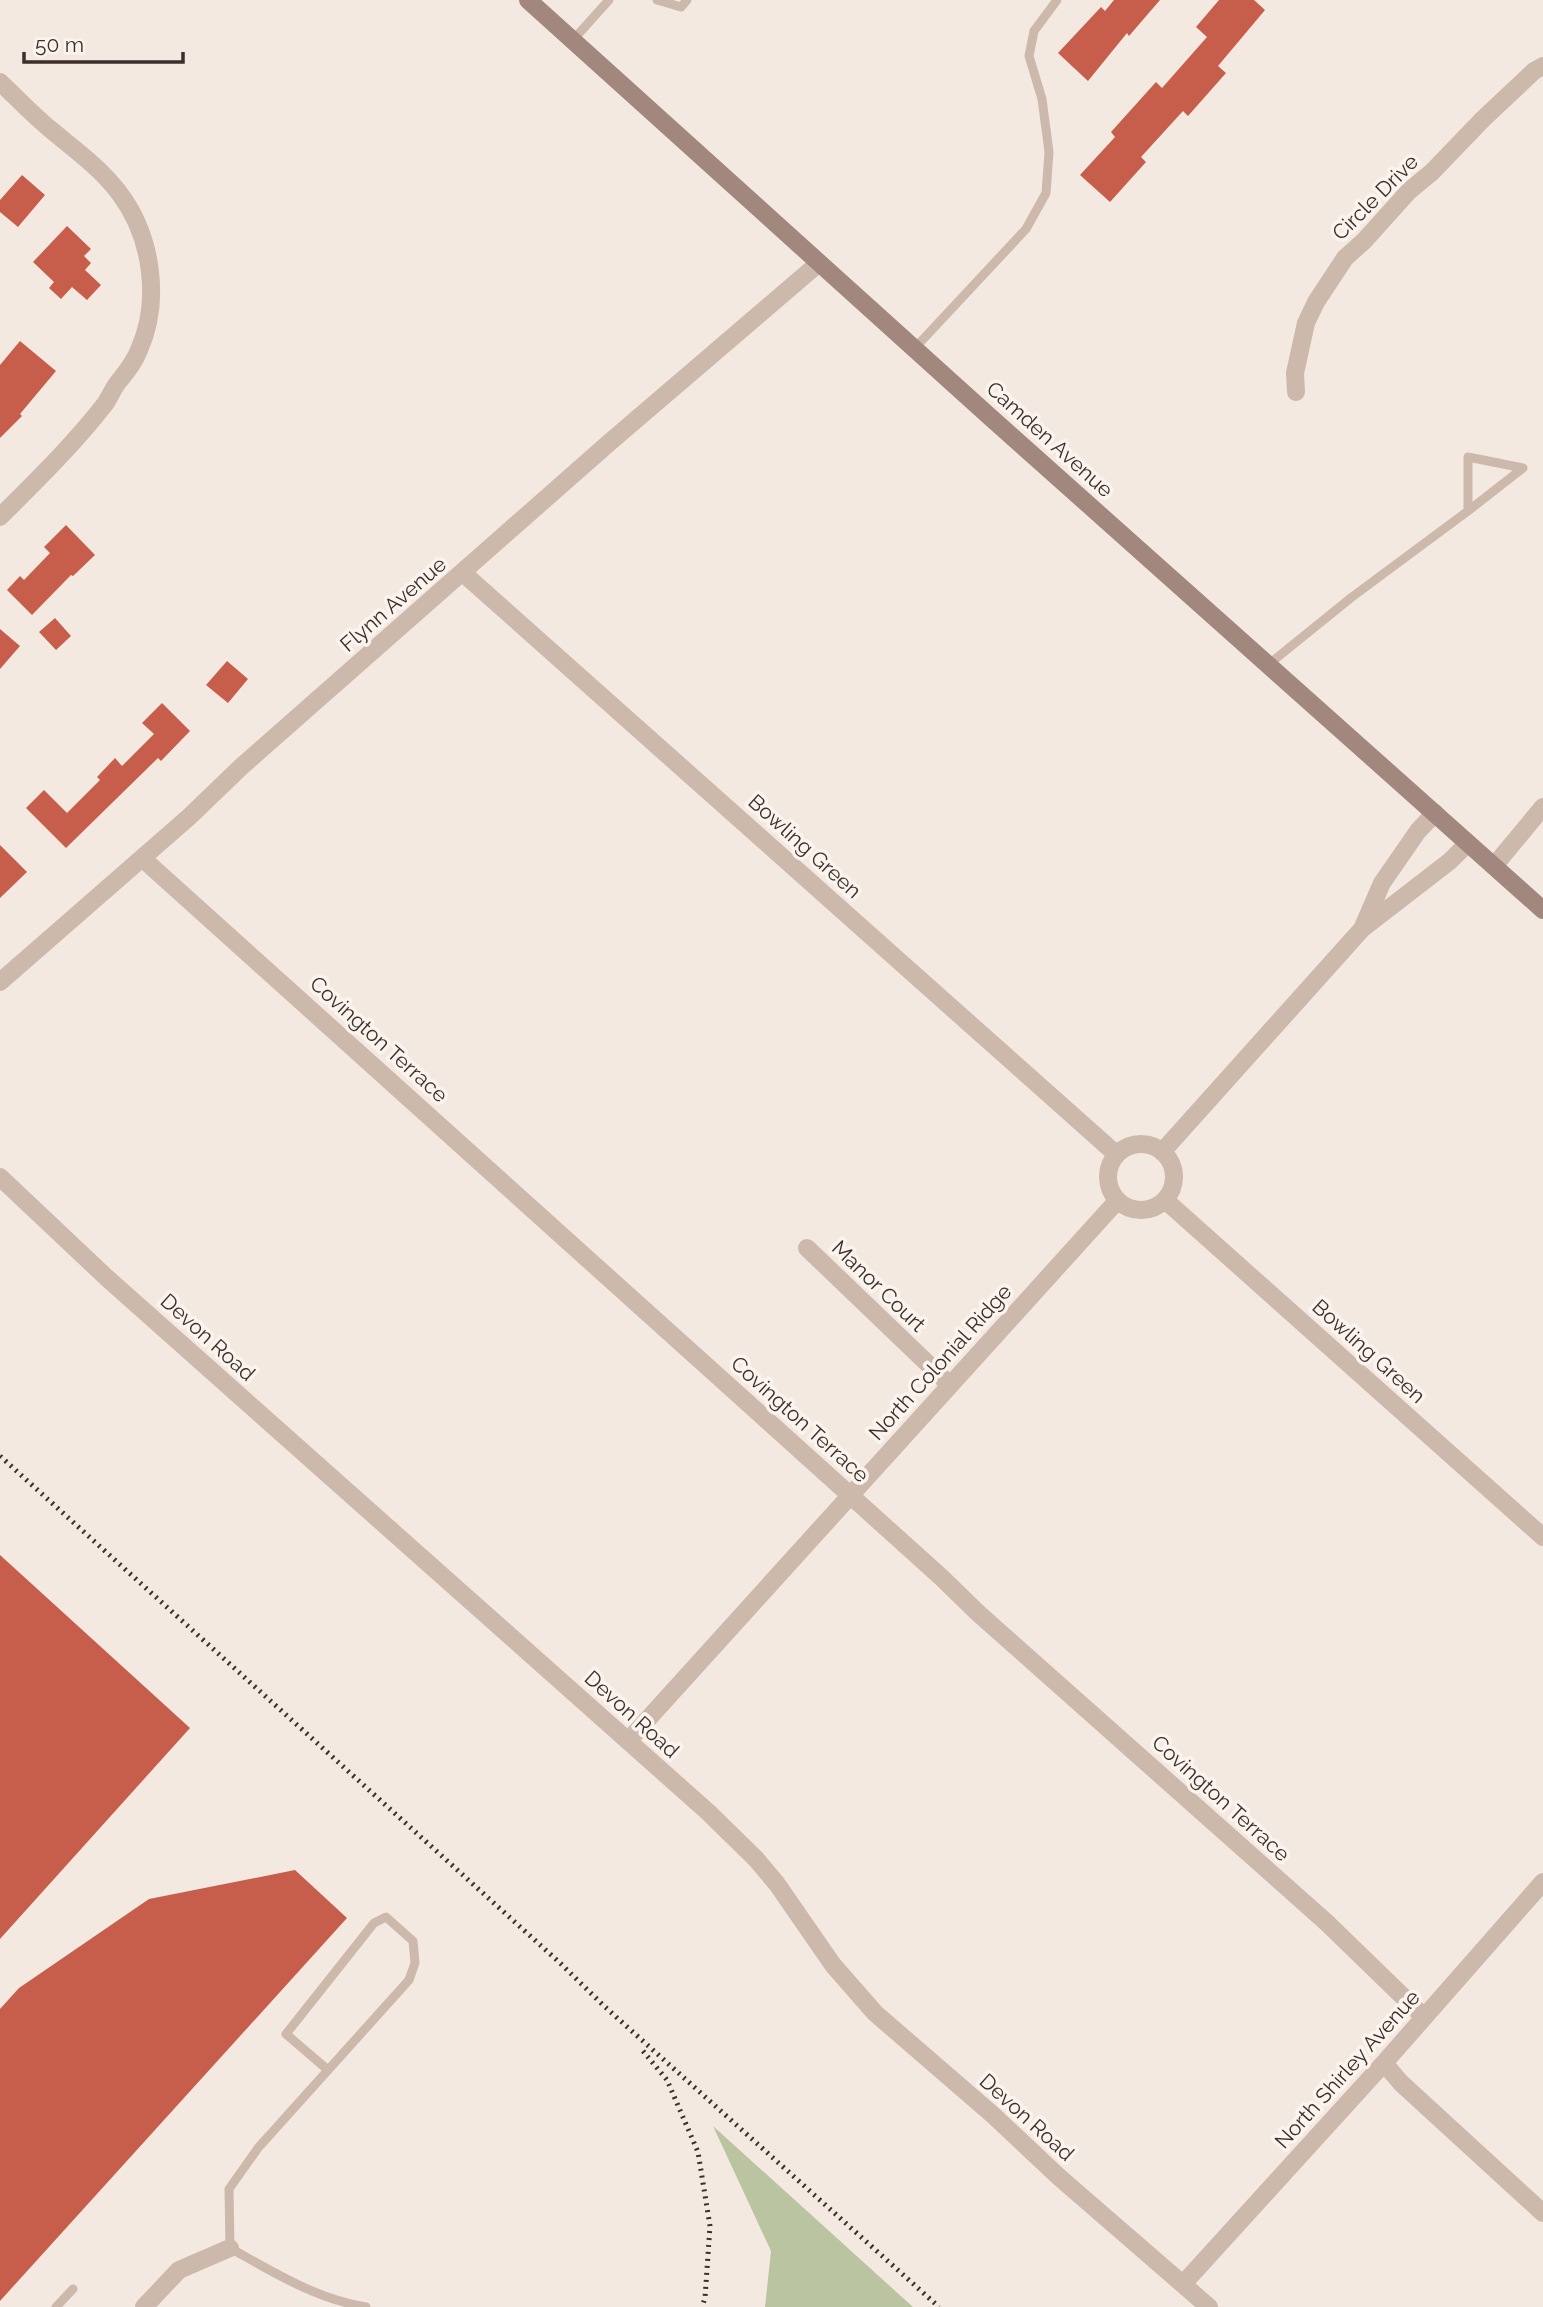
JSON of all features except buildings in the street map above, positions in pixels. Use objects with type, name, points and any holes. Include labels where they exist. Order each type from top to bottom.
[{"type":"main road","name":"Camden Avenue","points":[[528,0],[818,263],[1543,910]]},
{"type":"street","name":"Circle Drive","points":[[1296,392],[1295,373],[1306,323],[1316,302],[1345,258],[1483,119],[1534,71],[1543,66]]},
{"type":"street","points":[[0,82],[120,192],[141,230],[147,250],[150,289],[146,329],[128,372],[105,404],[0,517]]},
{"type":"street","name":"Flynn Avenue","points":[[0,982],[610,442],[818,263]]},
{"type":"street","name":"Bowling Green","points":[[463,573],[1116,1154]]},
{"type":"street","points":[[1494,866],[1543,807]]},
{"type":"street","points":[[1362,929],[1382,883],[1418,831],[1436,813]]},
{"type":"street","points":[[1162,1152],[1362,929],[1450,861],[1468,842]]},
{"type":"street","name":"Covington Terrace","points":[[142,858],[488,1167],[588,1261],[978,1613],[1326,1922],[1424,2017]]},
{"type":"street","points":[[1138,1144],[1147,1144],[1162,1152],[1173,1170],[1174,1180],[1165,1200],[1157,1206],[1136,1211],[1117,1201],[1108,1183],[1107,1173],[1116,1154],[1138,1144]]},
{"type":"street","name":"Devon Road","points":[[0,1177],[107,1278],[708,1812],[757,1859],[797,1910],[832,1965],[875,2013],[1209,2307]]},
{"type":"street","name":"Bowling Green","points":[[1165,1200],[1543,1537]]},
{"type":"street","name":"North Colonial Ridge","points":[[628,1741],[1117,1201]]},
{"type":"street","name":"Manor Court","points":[[807,1248],[950,1385]]},
{"type":"street","name":"North Shirley Avenue","points":[[1183,2284],[1384,2063],[1543,1882]]},
{"type":"street","points":[[1384,2063],[1401,2083],[1543,2213]]},
{"type":"street","points":[[144,2307],[179,2270],[230,2248]]},
{"type":"lane","points":[[573,40],[608,0]]},
{"type":"lane","points":[[657,0],[681,7],[687,0]]},
{"type":"lane","points":[[914,349],[1026,229],[1046,193],[1049,152],[1042,99],[1029,56],[1034,31],[1057,0]]},
{"type":"lane","points":[[1269,664],[1352,597],[1468,511],[1523,468],[1468,457],[1468,511]]},
{"type":"lane","points":[[328,2070],[286,2034],[374,1923],[386,1917],[413,1941],[415,1963],[409,1980],[258,2148],[229,2189],[230,2248],[303,2288],[366,2307]]},
{"type":"lane","points":[[56,2307],[72,2289]]},
{"type":"green space","points":[[713,2126],[913,2307],[765,2307],[771,2251]]},
{"type":"railway","points":[[0,1456],[939,2307]]},
{"type":"railway","points":[[643,2051],[667,2080],[698,2152],[710,2226],[705,2298],[702,2307]]}]
